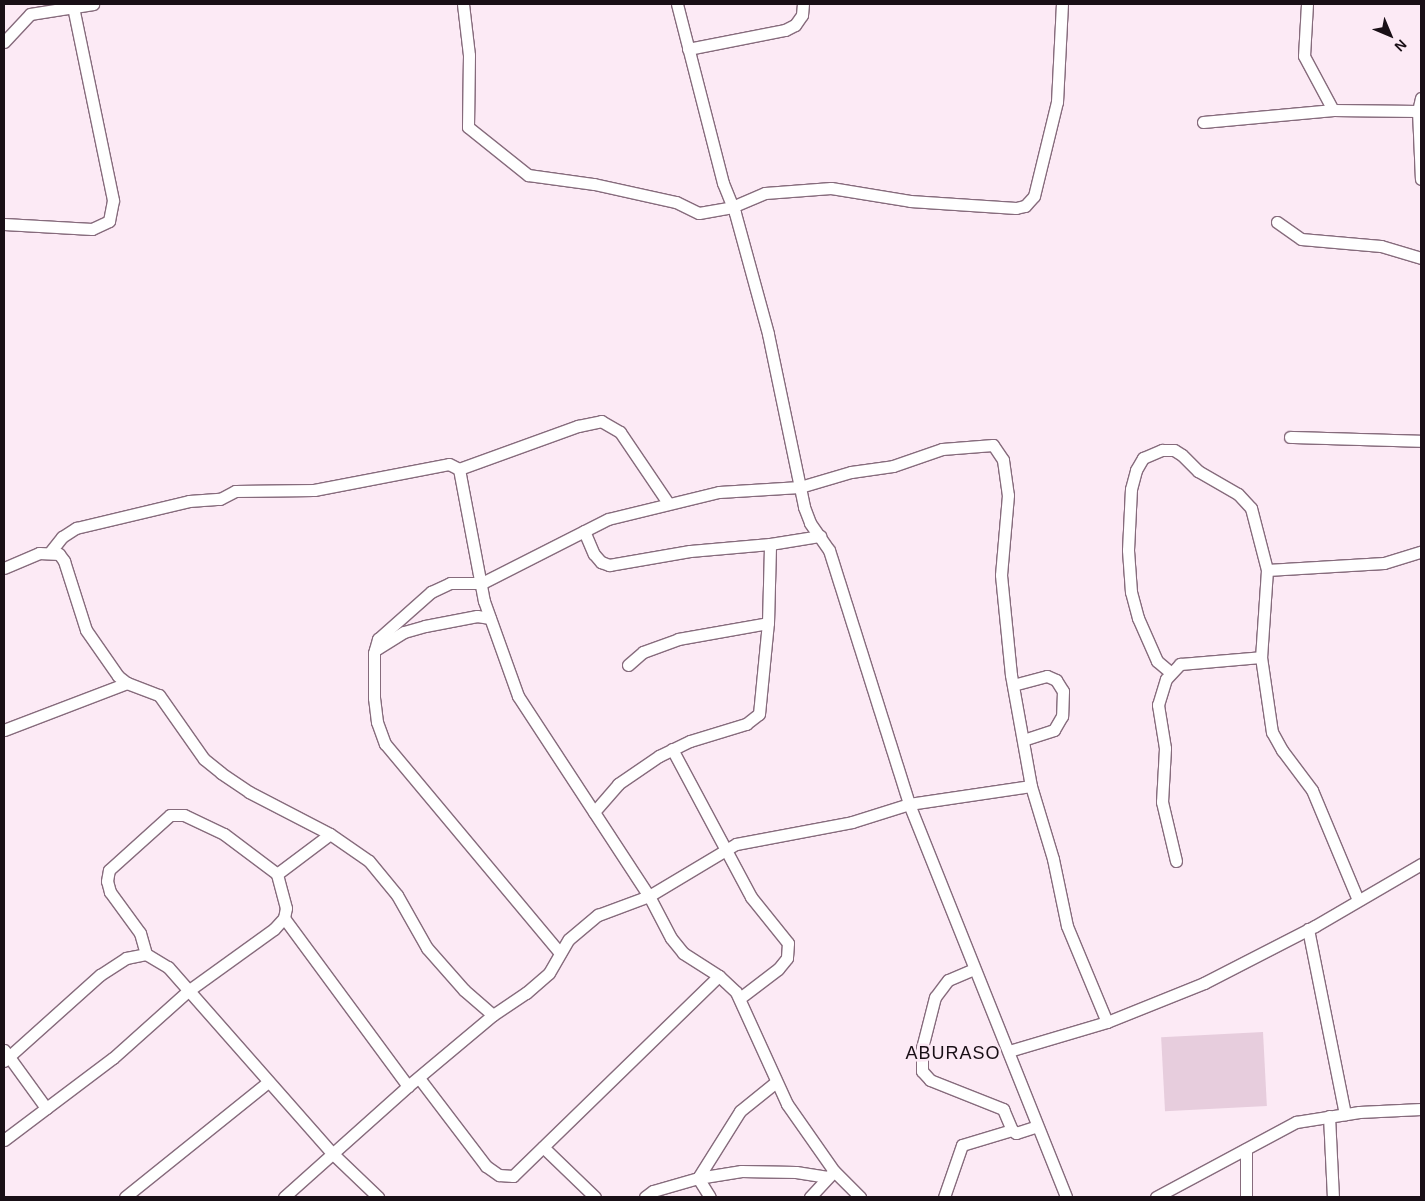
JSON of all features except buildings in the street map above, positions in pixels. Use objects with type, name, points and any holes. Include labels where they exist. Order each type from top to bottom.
[{"type":"street","points":[[4,42],[30,14],[93,4]]},
{"type":"street","points":[[462,4],[469,55],[468,127],[506,160],[528,175],[594,184],[676,202],[699,213],[732,207],[765,193],[830,188],[910,202],[1016,208],[1025,206],[1034,196],[1058,102],[1062,4]]},
{"type":"street","points":[[677,4],[723,183],[732,207],[768,334],[800,487],[810,523],[829,550],[873,682],[909,804],[1066,1197]]},
{"type":"street","points":[[688,50],[785,30],[795,25],[802,15],[803,4]]},
{"type":"street","points":[[1307,4],[1304,56],[1334,110]]},
{"type":"street","points":[[4,224],[92,229],[109,221],[113,200],[73,7]]},
{"type":"street","points":[[1421,98],[1418,111],[1421,179]]},
{"type":"street","points":[[1203,122],[1334,110],[1418,111]]},
{"type":"street","points":[[1276,222],[1300,239],[1362,242],[1409,252],[1421,258]]},
{"type":"street","points":[[4,568],[51,551],[62,537],[76,528],[189,501],[220,500],[235,492],[339,487],[448,464],[459,469],[578,426],[600,421],[620,432],[668,503]]},
{"type":"street","points":[[1290,437],[1421,441]]},
{"type":"street","points":[[560,953],[385,744],[377,722],[374,698],[375,650],[378,639],[431,592],[450,583],[482,583],[608,519],[719,492],[800,487],[851,472],[893,466],[942,449],[994,445],[1003,460],[1008,495],[1001,567],[1013,684],[1031,786],[1053,859],[1067,926],[1107,1022]]},
{"type":"street","points":[[1170,672],[1157,661],[1138,618],[1131,592],[1128,550],[1130,498],[1136,470],[1144,458],[1154,451],[1174,450],[1198,471],[1246,502],[1267,570],[1261,658],[1276,742],[1312,790],[1358,900]]},
{"type":"street","points":[[459,469],[490,618],[518,696],[649,896],[671,938],[683,953],[720,976],[740,998],[787,1104],[831,1174],[860,1197]]},
{"type":"street","points":[[584,531],[594,554],[601,562],[609,565],[690,551],[770,544],[820,536]]},
{"type":"street","points":[[594,812],[618,784],[672,749],[746,724],[758,714],[768,623],[770,544]]},
{"type":"street","points":[[51,551],[64,560],[93,643],[126,683],[159,695],[204,759],[220,773],[249,792],[330,834],[369,861],[397,895],[427,948],[464,990],[493,1015]]},
{"type":"street","points":[[1267,570],[1384,563],[1421,552]]},
{"type":"street","points":[[375,650],[404,632],[425,626],[477,616],[490,618]]},
{"type":"street","points":[[628,665],[643,652],[678,639],[768,623]]},
{"type":"street","points":[[1176,862],[1162,802],[1164,748],[1158,705],[1170,672],[1180,664],[1197,661],[1261,658]]},
{"type":"street","points":[[1013,684],[1047,676],[1056,680],[1063,691],[1062,716],[1054,730],[1024,740]]},
{"type":"street","points":[[4,730],[126,683]]},
{"type":"street","points":[[672,749],[751,897],[788,943],[786,958],[778,969],[740,998]]},
{"type":"street","points":[[284,1197],[408,1086],[493,1015],[526,993],[549,973],[569,940],[598,915],[649,896],[736,844],[852,822],[909,804],[1031,786]]},
{"type":"street","points":[[4,1140],[113,1058],[188,992],[284,918],[286,908],[276,874],[224,834],[184,815],[170,816],[109,870],[107,881],[110,892],[140,933],[146,954]]},
{"type":"street","points":[[276,874],[330,834]]},
{"type":"street","points":[[1009,1051],[1107,1022],[1204,983],[1308,929],[1421,864]]},
{"type":"street","points":[[284,918],[408,1086]]},
{"type":"street","points":[[1308,929],[1345,1114]]},
{"type":"street","points":[[46,1108],[6,1056],[100,975],[126,958],[146,954],[168,967],[188,992],[332,1153],[378,1197]]},
{"type":"street","points":[[974,969],[948,980],[935,997],[921,1066],[930,1080],[1003,1109],[1012,1130],[1016,1133],[1037,1126]]},
{"type":"street","points":[[419,1078],[478,1157],[499,1175],[513,1176],[720,976]]},
{"type":"street","points":[[125,1197],[268,1082]]},
{"type":"street","points":[[698,1178],[740,1111],[776,1082]]},
{"type":"street","points":[[1156,1197],[1296,1122],[1345,1114],[1421,1108]]},
{"type":"street","points":[[1329,1116],[1333,1197]]},
{"type":"street","points":[[944,1197],[962,1145],[1012,1130]]},
{"type":"street","points":[[543,1147],[596,1197]]},
{"type":"street","points":[[1246,1149],[1246,1197]]},
{"type":"street","points":[[646,1197],[653,1191],[698,1178],[741,1171],[831,1174]]},
{"type":"street","points":[[810,1197],[831,1174]]},
{"type":"street","points":[[698,1178],[710,1197]]},
{"type":"shaded area","points":[[1263,1032],[1267,1106],[1165,1111],[1161,1037]]},
{"type":"district","name":"ABURASO","points":[[953,1053]]}]
